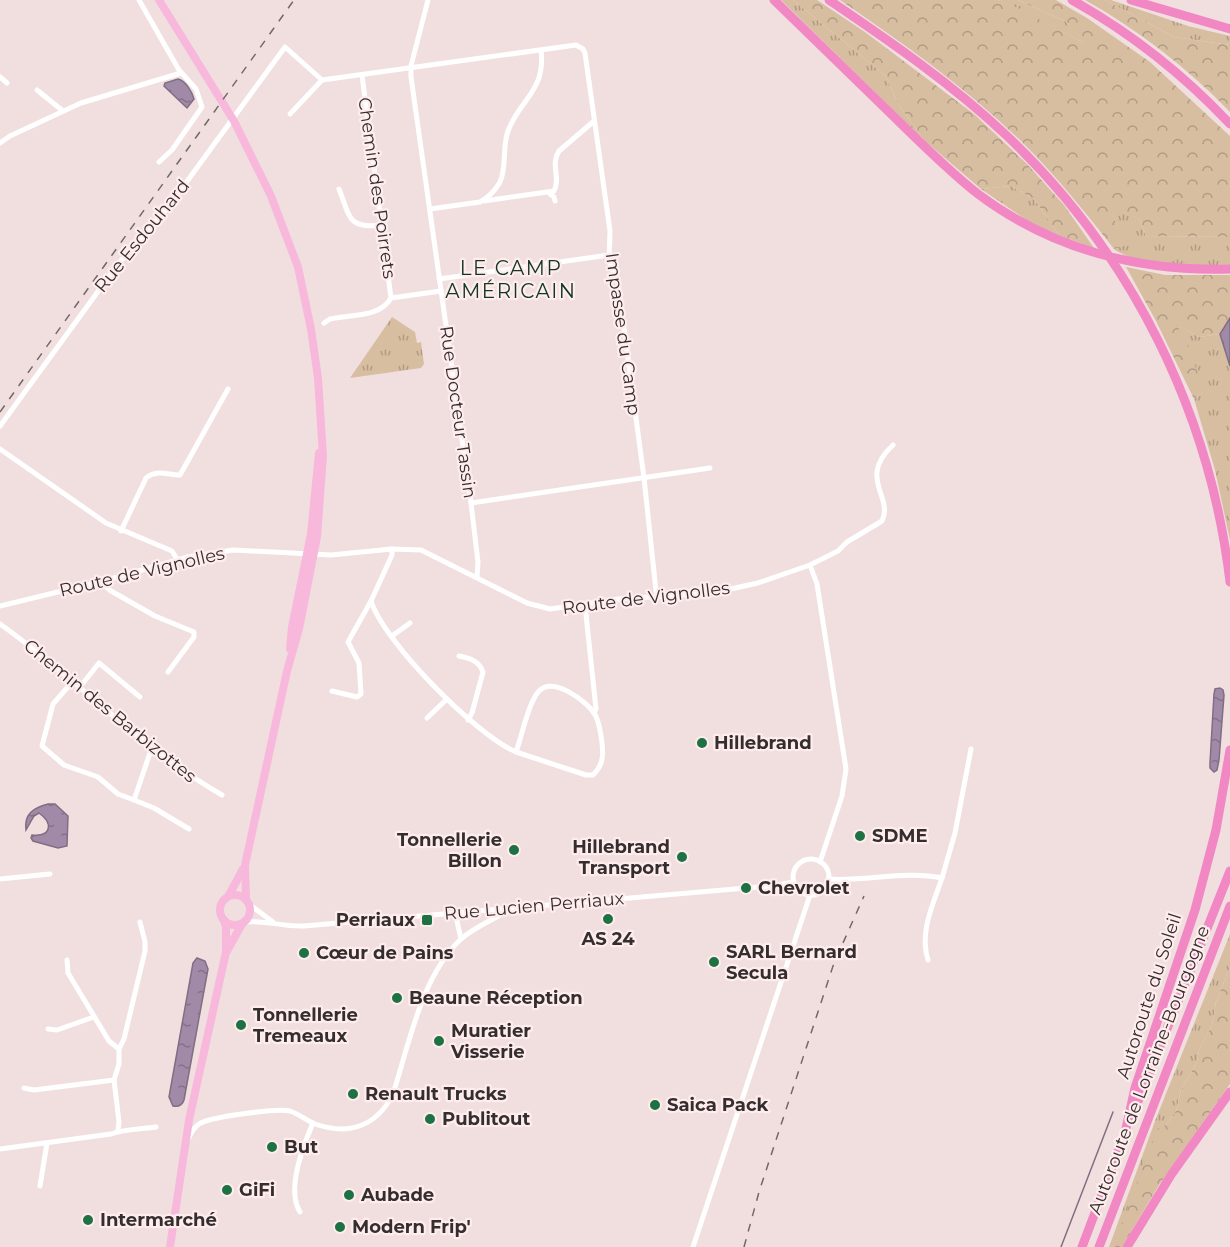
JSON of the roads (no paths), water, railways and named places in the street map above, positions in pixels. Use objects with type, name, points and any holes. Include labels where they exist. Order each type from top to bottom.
[{"type":"highway","points":[[774,0],[946,167],[979,194],[1009,214],[1062,241],[1119,259],[1173,268],[1230,269]]},
{"type":"highway","points":[[829,0],[925,67],[988,119],[1047,177],[1116,266],[1162,347],[1194,423],[1216,502],[1230,582]]},
{"type":"highway","points":[[1072,0],[1115,26],[1154,55],[1200,94],[1230,124]]},
{"type":"highway","points":[[1131,0],[1230,29]]},
{"type":"highway","name":"Autoroute du Soleil","points":[[1082,1247],[1125,1133],[1135,1088],[1208,864],[1221,807],[1230,750]]},
{"type":"highway","name":"Autoroute de Lorraine-Bourgogne","points":[[1125,1133],[1144,1091],[1230,871]]},
{"type":"highway","name":"Autoroute de Lorraine-Bourgogne","points":[[1099,1247],[1230,906]]},
{"type":"highway","points":[[1127,1247],[1171,1175],[1230,1092]]},
{"type":"main road","points":[[159,0],[234,121],[267,185],[298,267],[313,339],[318,378],[323,480],[299,629],[287,671],[245,865],[230,895],[223,900],[220,908],[226,927],[226,952],[185,1145],[170,1247]]},
{"type":"main road","points":[[226,952],[250,915],[245,865]]},
{"type":"main road","points":[[230,895],[235,894],[248,902]]},
{"type":"main road","points":[[224,920],[232,925],[243,923]]},
{"type":"street","points":[[139,0],[181,73],[196,89],[202,107],[171,150],[159,162]]},
{"type":"street","name":"Rue Docteur Tassin","points":[[428,0],[411,68],[471,503],[478,567],[477,577]]},
{"type":"street","name":"Impasse du Camp","points":[[541,50],[572,45],[580,47],[585,53],[610,231],[609,261],[618,283],[644,478],[656,591],[659,596]]},
{"type":"street","name":"Rue Esdouhard","points":[[0,426],[118,264],[169,206],[285,47],[322,80]]},
{"type":"street","points":[[290,114],[322,80],[541,50],[542,66],[539,79],[512,122],[505,140],[501,178],[492,194],[480,201]]},
{"type":"street","points":[[0,143],[10,136],[81,103],[181,73]]},
{"type":"street","name":"Chemin des Poirrets","points":[[324,323],[330,319],[375,311],[385,306],[391,298],[362,75]]},
{"type":"street","points":[[0,77],[7,82]]},
{"type":"street","points":[[37,90],[63,111]]},
{"type":"street","points":[[430,209],[554,191],[557,185],[555,156],[594,121]]},
{"type":"street","points":[[339,189],[353,222],[361,226],[381,225]]},
{"type":"street","points":[[549,193],[555,201]]},
{"type":"street","points":[[439,279],[609,255]]},
{"type":"street","points":[[391,298],[441,291]]},
{"type":"street","points":[[121,531],[146,478],[155,473],[180,475],[228,389]]},
{"type":"street","name":"Route de Vignolles","points":[[0,606],[103,581],[177,559],[233,550],[336,555],[414,549],[429,553],[527,603],[550,609],[619,599],[724,591],[758,583],[808,566],[838,551],[847,542],[882,521],[885,509],[877,480],[878,465],[880,459],[893,445]]},
{"type":"street","points":[[0,449],[90,512],[121,531],[172,551],[177,559]]},
{"type":"street","points":[[471,503],[710,468]]},
{"type":"street","points":[[332,691],[357,697],[361,694],[359,663],[348,642],[371,600],[392,555],[392,549]]},
{"type":"street","points":[[808,566],[817,584],[846,769],[842,796],[819,862]]},
{"type":"street","points":[[103,581],[111,591],[155,616],[194,632],[194,637],[168,672]]},
{"type":"street","points":[[371,600],[377,614],[392,636],[447,699],[486,735],[516,752],[586,775],[593,775],[602,759],[599,726],[594,713],[566,690],[546,686],[533,700],[516,752]]},
{"type":"street","points":[[585,605],[596,709],[594,713]]},
{"type":"street","points":[[392,636],[410,623]]},
{"type":"street","name":"Chemin des Barbizottes","points":[[0,624],[33,648],[152,747],[198,782],[222,795]]},
{"type":"street","points":[[459,656],[475,661],[483,672],[468,720]]},
{"type":"street","points":[[80,687],[99,663],[140,697]]},
{"type":"street","points":[[73,681],[53,704],[42,746],[64,765],[98,777],[118,794],[154,808],[189,829]]},
{"type":"street","points":[[427,718],[447,699]]},
{"type":"street","points":[[134,800],[152,747]]},
{"type":"street","points":[[928,960],[924,947],[926,929],[955,832],[971,749]]},
{"type":"street","points":[[802,861],[819,862],[827,869],[828,879],[824,889],[810,895],[800,891],[794,882],[795,870],[802,861]]},
{"type":"street","points":[[0,879],[50,874]]},
{"type":"street","points":[[828,879],[842,881],[911,875],[942,878]]},
{"type":"street","name":"Rue Lucien Perriaux","points":[[243,923],[304,926],[771,886],[794,882]]},
{"type":"street","points":[[693,1247],[810,895]]},
{"type":"street","points":[[248,902],[274,923]]},
{"type":"street","points":[[185,1145],[197,1125],[212,1119],[278,1110],[289,1111],[313,1123],[337,1129],[356,1127],[371,1121],[386,1107],[393,1094],[431,979],[446,955],[461,939],[509,908]]},
{"type":"street","points":[[453,913],[461,939]]},
{"type":"street","points":[[118,1130],[114,1080],[119,1064],[119,1049],[124,1039],[145,951],[140,921]]},
{"type":"street","points":[[67,960],[68,973],[109,1041],[119,1049]]},
{"type":"street","points":[[48,1029],[57,1030],[94,1017]]},
{"type":"street","points":[[24,1088],[34,1090],[114,1080]]},
{"type":"street","points":[[300,1212],[294,1196],[295,1180],[313,1123]]},
{"type":"street","points":[[0,1149],[111,1134],[118,1130],[156,1127]]},
{"type":"street","points":[[40,1186],[47,1143]]},
{"type":"water","points":[[178,79],[186,84],[194,99],[187,108],[164,86],[165,83]]},
{"type":"water","points":[[1230,318],[1230,366],[1220,334]]},
{"type":"water","points":[[1220,688],[1224,695],[1219,760],[1217,770],[1214,772],[1210,768],[1210,763],[1214,694],[1215,689]]},
{"type":"water","points":[[55,804],[68,816],[67,846],[58,848],[33,841],[32,835],[44,834],[48,828],[47,821],[39,813],[34,816],[26,830],[28,816],[38,807]]},
{"type":"water","points":[[197,958],[205,961],[208,969],[184,1100],[180,1106],[173,1106],[169,1097],[193,963]]},
{"type":"waterway","points":[[1061,1247],[1113,1112]]},
{"type":"railway","points":[[0,412],[294,0]]},
{"type":"railway","points":[[744,1247],[759,1192],[834,963],[864,896]]},
{"type":"place","name":"Hillebrand","points":[[702,743]]},
{"type":"place","name":"SDME","points":[[860,836]]},
{"type":"place","name":"Tonnellerie Billon","points":[[514,850]]},
{"type":"place","name":"Hillebrand Transport","points":[[682,857]]},
{"type":"place","name":"Chevrolet","points":[[746,888]]},
{"type":"place","name":"AS 24","points":[[608,919]]},
{"type":"place","name":"Perriaux","points":[[427,920]]},
{"type":"place","name":"Cœur de Pains","points":[[304,953]]},
{"type":"place","name":"SARL Bernard Secula","points":[[714,962]]},
{"type":"place","name":"Beaune Réception","points":[[397,998]]},
{"type":"place","name":"Tonnellerie Tremeaux","points":[[241,1025]]},
{"type":"place","name":"Muratier Visserie","points":[[439,1041]]},
{"type":"place","name":"Renault Trucks","points":[[353,1094]]},
{"type":"place","name":"Saica Pack","points":[[655,1105]]},
{"type":"place","name":"Publitout","points":[[430,1119]]},
{"type":"place","name":"But","points":[[272,1147]]},
{"type":"place","name":"GiFi","points":[[227,1190]]},
{"type":"place","name":"Aubade","points":[[349,1195]]},
{"type":"place","name":"Intermarché","points":[[88,1220]]},
{"type":"place","name":"Modern Frip'","points":[[340,1227]]},
{"type":"district","name":"LE CAMP AMÉRICAIN","points":[[511,280]]}]
